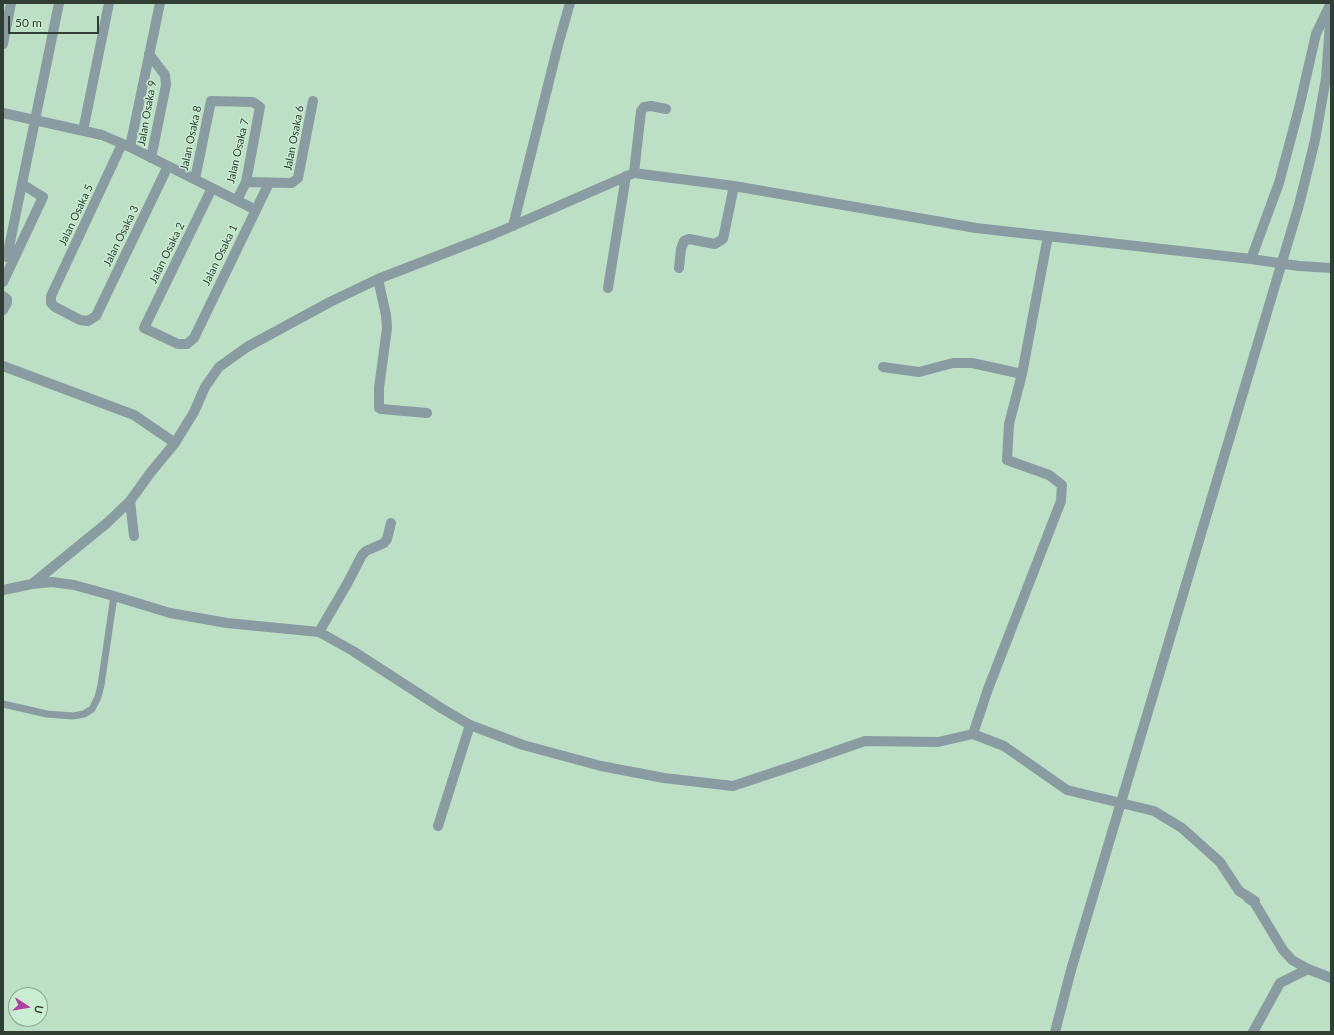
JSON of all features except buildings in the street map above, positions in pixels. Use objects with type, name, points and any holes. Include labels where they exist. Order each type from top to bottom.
[{"type":"street","points":[[3,44],[11,3]]},
{"type":"street","points":[[3,282],[59,3]]},
{"type":"street","points":[[83,131],[109,3]]},
{"type":"street","name":"Jalan Osaka 5","points":[[96,316],[88,321],[80,320],[51,303],[50,296],[126,146],[160,3]]},
{"type":"street","points":[[513,226],[558,45],[570,3]]},
{"type":"street","points":[[1251,259],[1279,184],[1299,108],[1316,34],[1331,3]]},
{"type":"street","points":[[1055,1032],[1071,970],[1299,205],[1315,140],[1326,78],[1331,10]]},
{"type":"street","name":"Jalan Osaka 9","points":[[149,54],[165,75],[166,85],[151,158]]},
{"type":"street","name":"Jalan Osaka 8","points":[[194,179],[211,101],[253,102],[260,107]]},
{"type":"street","name":"Jalan Osaka 6","points":[[269,182],[292,183],[298,178],[313,102]]},
{"type":"street","points":[[608,288],[641,111],[644,107],[651,106],[666,109]]},
{"type":"street","name":"Jalan Osaka 7","points":[[237,200],[246,182],[260,107]]},
{"type":"street","points":[[3,113],[102,135],[256,210]]},
{"type":"street","name":"Jalan Osaka 3","points":[[96,316],[168,166]]},
{"type":"street","points":[[32,584],[107,524],[130,501],[175,443],[194,412],[205,387],[219,367],[247,347],[330,302],[378,280],[513,226],[630,175],[734,186],[976,228],[1251,259],[1299,266],[1331,268]]},
{"type":"street","points":[[246,182],[269,182]]},
{"type":"street","name":"Jalan Osaka 1","points":[[194,338],[269,182]]},
{"type":"street","points":[[8,257],[43,197],[22,184]]},
{"type":"street","points":[[679,268],[681,249],[684,241],[689,239],[715,244],[723,239],[734,186]]},
{"type":"street","name":"Jalan Osaka 2","points":[[194,338],[187,344],[178,344],[144,328],[212,188]]},
{"type":"street","points":[[973,734],[988,689],[1061,501],[1062,485],[1049,475],[1007,460],[1009,424],[1022,374],[1048,236]]},
{"type":"street","points":[[378,280],[386,315],[387,328],[379,388],[379,408],[427,413]]},
{"type":"street","points":[[3,296],[7,299],[7,303],[3,310]]},
{"type":"street","points":[[883,367],[919,372],[953,363],[972,363],[1022,374]]},
{"type":"street","points":[[3,366],[134,415],[175,443]]},
{"type":"street","points":[[130,501],[134,536]]},
{"type":"street","points":[[319,632],[362,555],[366,551],[384,543],[387,539],[391,522]]},
{"type":"street","points":[[3,590],[32,584],[52,582],[74,585],[170,613],[220,622],[319,632],[353,651],[470,725],[523,745],[601,766],[664,778],[734,786],[865,741],[938,742],[973,734],[1004,746],[1067,790],[1154,811],[1182,828],[1220,862],[1239,891],[1254,901],[1283,950],[1292,960],[1308,969],[1331,978]]},
{"type":"street","points":[[438,826],[470,725]]},
{"type":"street","points":[[1253,1032],[1280,984],[1308,969]]},
{"type":"lane","points":[[3,704],[47,714],[73,716],[84,714],[92,709],[98,697],[101,685],[114,596]]}]
